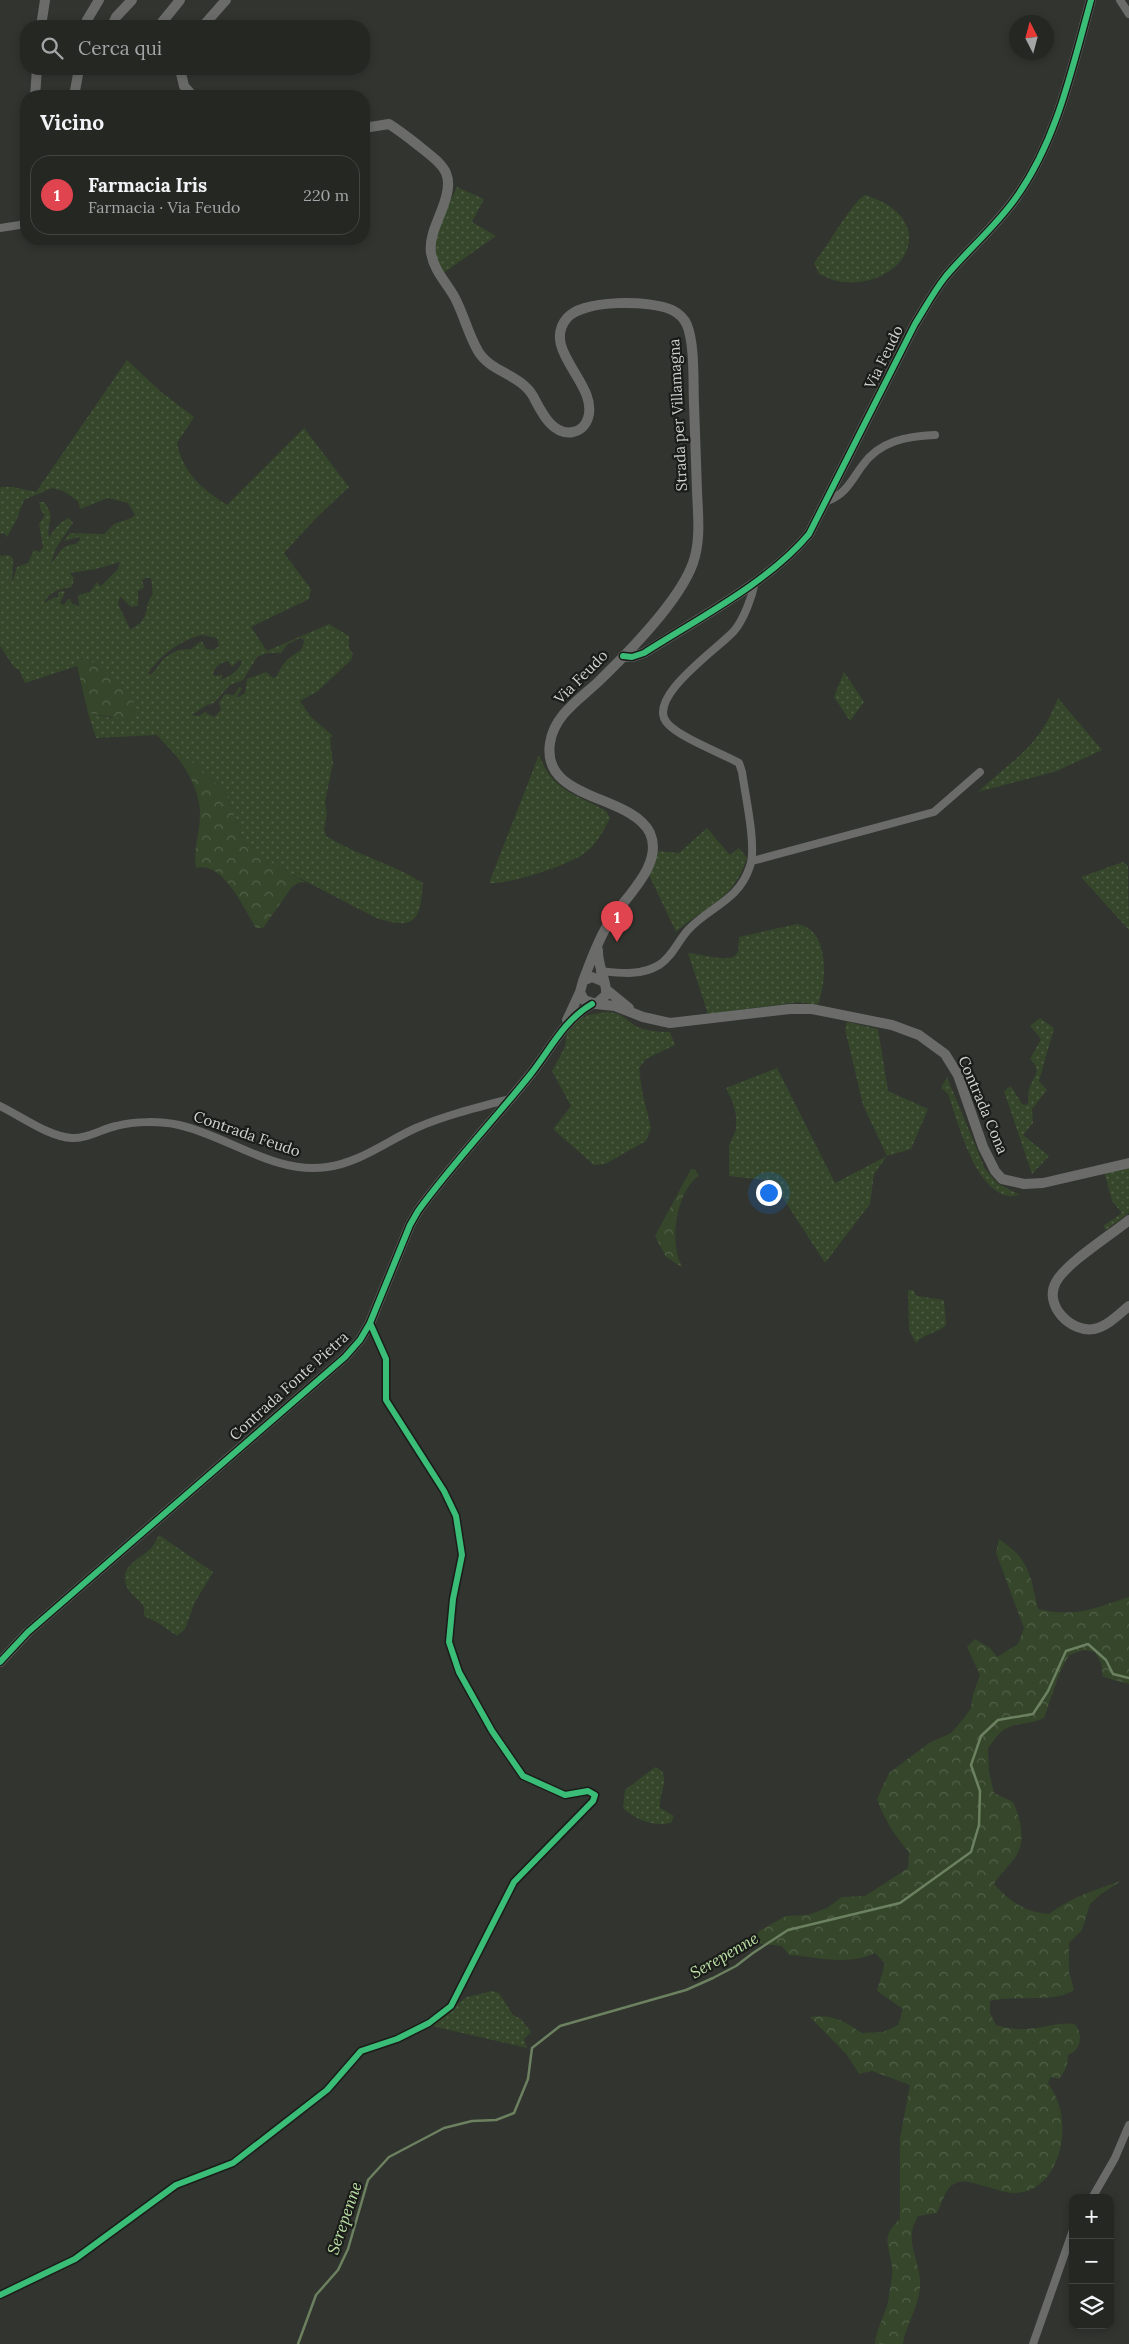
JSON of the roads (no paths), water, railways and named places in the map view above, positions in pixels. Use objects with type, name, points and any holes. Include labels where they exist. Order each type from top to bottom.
[{"type":"main road","points":[[43,20],[45,0]]},
{"type":"main road","points":[[87,20],[99,0]]},
{"type":"main road","points":[[115,20],[132,0]]},
{"type":"main road","points":[[164,20],[180,0]]},
{"type":"main road","points":[[208,20],[226,0]]},
{"type":"main road","name":"Via Feudo","points":[[583,981],[608,923],[639,883],[648,867],[652,855],[652,842],[647,829],[637,818],[578,790],[558,776],[550,760],[549,745],[554,726],[568,709],[623,656],[632,657],[644,654],[755,582],[794,552],[808,534],[827,501],[915,324],[931,297],[946,276],[1001,218],[1030,174],[1054,126],[1091,0]]},
{"type":"main road","points":[[35,90],[37,75]]},
{"type":"main road","points":[[75,90],[78,75]]},
{"type":"main road","points":[[181,75],[184,86],[188,90]]},
{"type":"main road","name":"Strada per Villamagna","points":[[370,127],[389,124],[443,164],[448,181],[448,192],[431,242],[432,254],[437,270],[454,296],[481,356],[527,386],[554,428],[562,432],[572,433],[580,429],[588,420],[589,413],[586,393],[562,345],[562,327],[569,315],[586,307],[620,303],[665,308],[678,313],[685,321],[688,329],[692,364],[698,525],[697,547],[686,577],[674,596],[623,656]]},
{"type":"main road","points":[[564,1028],[576,1015],[604,999],[605,986],[600,971],[598,944]]},
{"type":"main road","points":[[564,1028],[583,981],[592,977],[605,986]]},
{"type":"main road","name":"Contrada Cona","points":[[605,986],[633,1012]]},
{"type":"main road","points":[[580,992],[584,1000],[594,1004]]},
{"type":"main road","name":"Contrada Cona","points":[[594,1004],[616,1006],[660,1022],[670,1023],[790,1009],[812,1009],[892,1025],[919,1035],[945,1054],[958,1075],[983,1147],[995,1171],[1002,1179],[1024,1184],[1043,1183],[1129,1163]]},
{"type":"main road","name":"Contrada Fonte Pietra","points":[[0,1662],[36,1626],[345,1357],[360,1340],[370,1323],[418,1210],[510,1099],[564,1028]]},
{"type":"main road","points":[[1129,1220],[1066,1270],[1055,1283],[1054,1295],[1062,1318],[1080,1328],[1094,1329],[1107,1324],[1129,1306]]},
{"type":"street","points":[[1120,0],[1129,14]]},
{"type":"street","points":[[0,228],[20,225]]},
{"type":"street","points":[[827,501],[845,491],[863,464],[876,451],[893,442],[912,436],[935,435]]},
{"type":"street","points":[[600,971],[624,974],[643,971],[659,965],[671,954],[696,922],[733,896],[744,882],[752,861],[742,772],[739,763],[678,731],[667,724],[663,715],[668,692],[735,630],[752,595],[755,582]]},
{"type":"street","points":[[752,861],[793,852],[850,833],[934,812],[980,772]]},
{"type":"street","name":"Contrada Feudo","points":[[0,1106],[50,1133],[73,1138],[116,1126],[156,1122],[178,1124],[304,1169],[327,1168],[344,1163],[419,1127],[510,1099]]},
{"type":"street","points":[[0,2295],[75,2259],[176,2185],[233,2163],[328,2090],[361,2051],[397,2039],[429,2023],[451,2006],[514,1882],[588,1809],[593,1801],[595,1795],[588,1791],[565,1794],[551,1790],[523,1776],[492,1731],[459,1672],[449,1642],[453,1599],[462,1555],[456,1516],[444,1491],[386,1400],[386,1359],[370,1323]]},
{"type":"street","points":[[1094,2194],[1115,2158],[1129,2125]]},
{"type":"street","points":[[1033,2344],[1070,2239]]},
{"type":"waterway","name":"Serepenne","points":[[298,2344],[316,2295],[338,2270],[348,2249],[368,2180],[389,2157],[444,2128],[472,2121],[496,2120],[514,2113],[528,2079],[532,2048],[560,2026],[686,1990],[736,1966],[788,1930],[900,1903],[971,1852],[979,1825],[980,1791],[971,1765],[981,1736],[998,1720],[1033,1714],[1048,1691],[1066,1651],[1088,1644],[1106,1660],[1113,1674],[1129,1678]]},
{"type":"place","name":"Farmacia Iris","points":[[617,942]]}]
